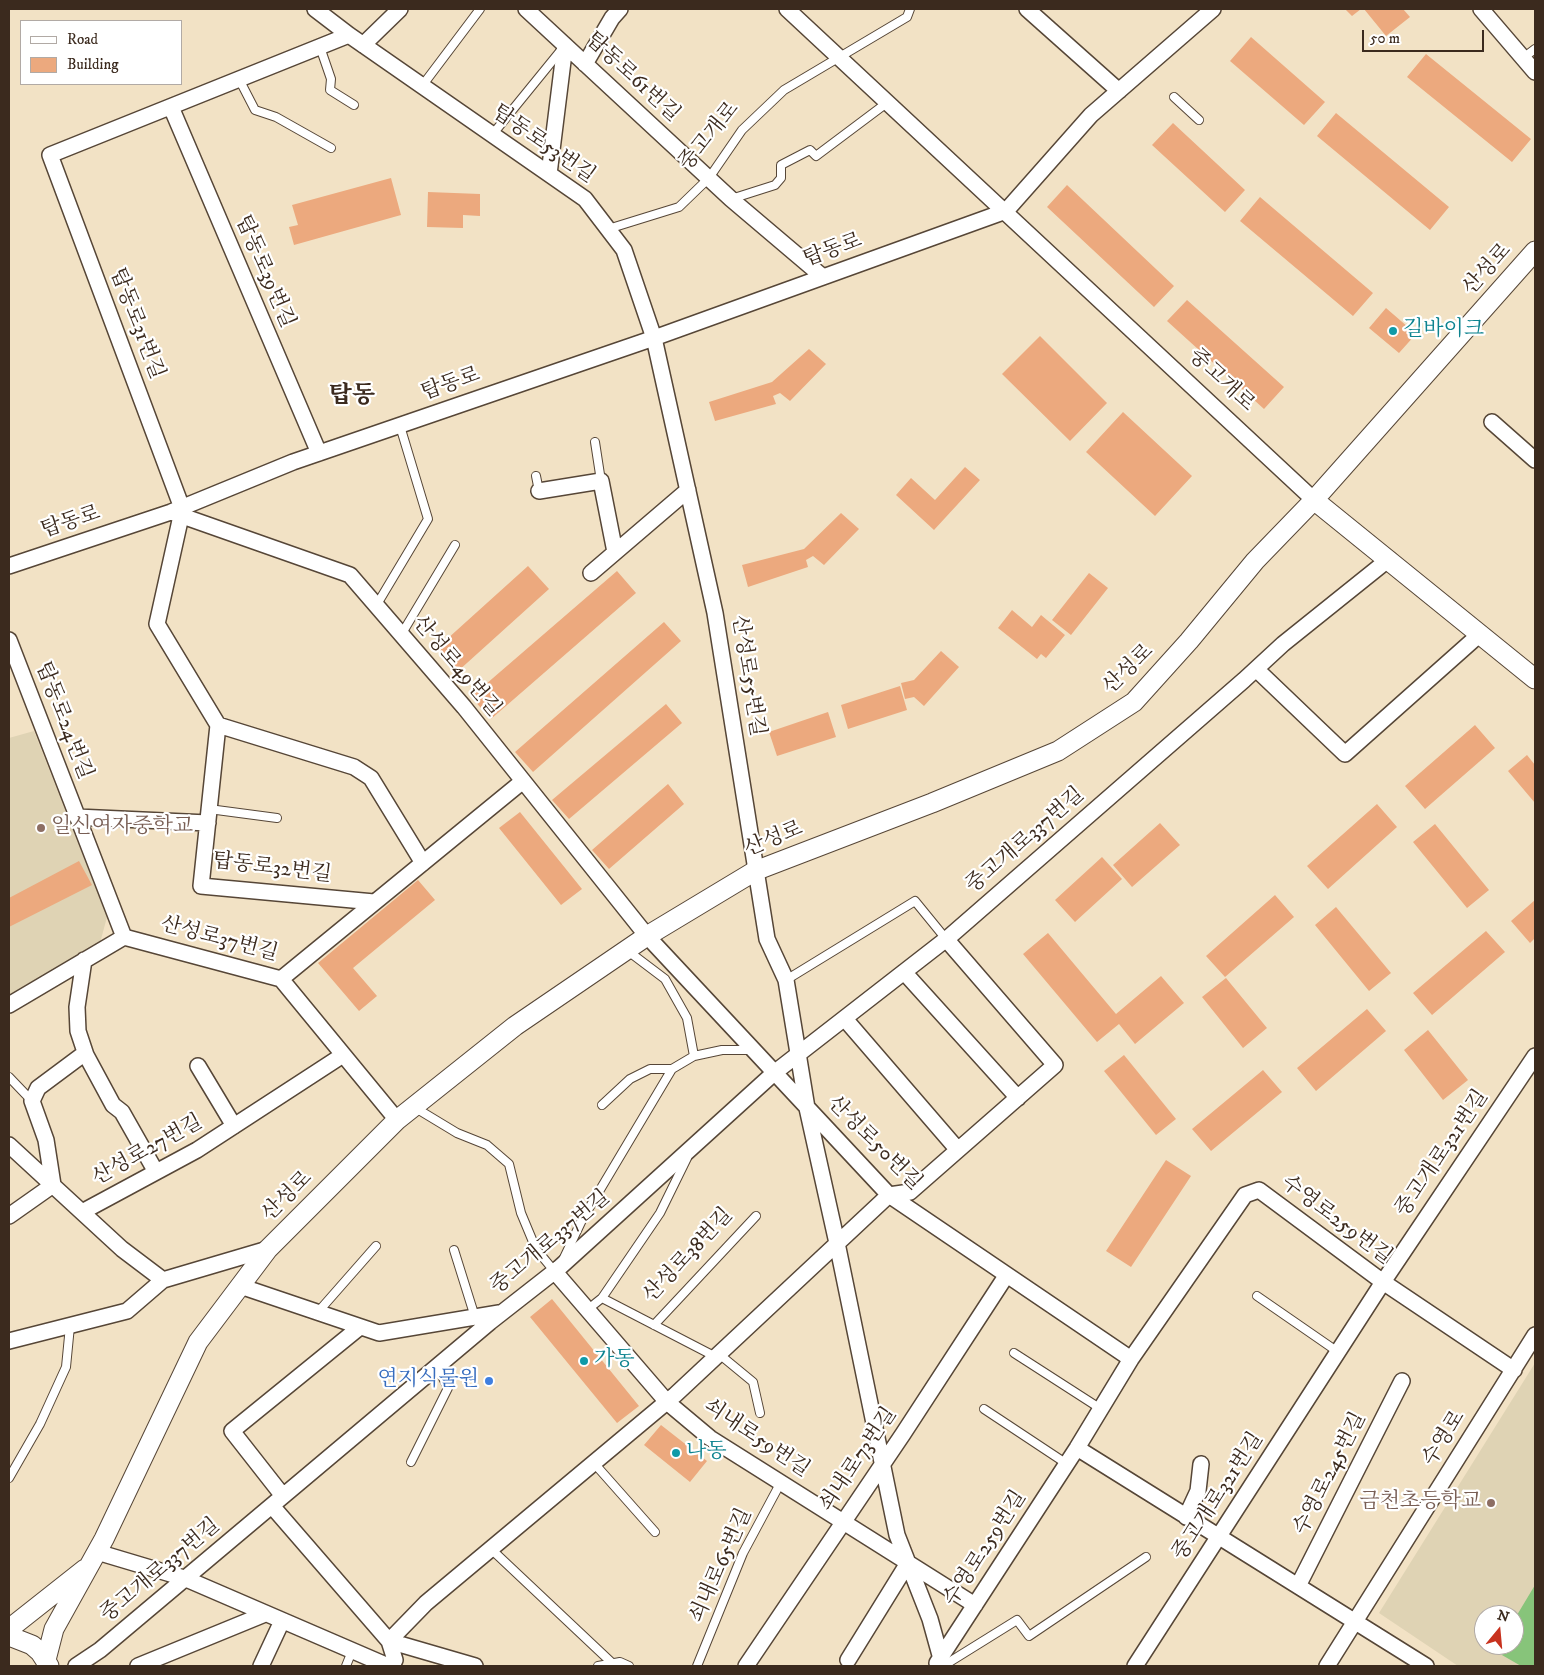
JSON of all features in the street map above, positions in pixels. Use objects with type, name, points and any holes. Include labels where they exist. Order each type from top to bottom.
[{"type":"street","name":"탑동로53번길","points":[[315,9],[349,36],[585,199],[624,250],[654,338]]},
{"type":"street","points":[[362,45],[400,9]]},
{"type":"street","name":"탑동로61번길","points":[[526,9],[731,199],[823,277]]},
{"type":"street","points":[[585,64],[612,18],[620,9]]},
{"type":"street","name":"중고개로","points":[[787,9],[1314,500],[1389,559],[1535,680]]},
{"type":"street","points":[[1027,9],[1119,91]]},
{"type":"street","name":"탑동로","points":[[9,566],[178,512],[319,454],[654,338],[1006,211],[1091,115],[1213,9]]},
{"type":"street","points":[[1481,9],[1535,72]]},
{"type":"street","points":[[170,106],[349,36]]},
{"type":"street","points":[[548,174],[565,45]]},
{"type":"street","name":"탑동로31번길","points":[[170,106],[50,155],[178,512]]},
{"type":"street","name":"탑동로39번길","points":[[170,106],[319,454]]},
{"type":"street","name":"산성로","points":[[48,1663],[54,1629],[92,1559],[198,1342],[268,1249],[397,1120],[515,1026],[646,936],[755,871],[932,803],[1058,751],[1134,702],[1189,641],[1255,561],[1314,500],[1535,251]]},
{"type":"street","name":"산성로55번길","points":[[654,338],[716,613],[767,940],[786,980],[807,1108]]},
{"type":"street","points":[[1492,422],[1533,454]]},
{"type":"street","points":[[538,484],[601,481],[616,552]]},
{"type":"street","points":[[591,573],[688,490]]},
{"type":"street","points":[[178,512],[157,624],[218,725],[354,767],[371,778],[423,863]]},
{"type":"street","name":"산성로49번길","points":[[178,512],[350,575],[464,707],[646,936]]},
{"type":"street","name":"중고개로337번길","points":[[77,1666],[100,1650],[501,1313],[557,1270],[774,1073],[946,939],[1283,644],[1389,559]]},
{"type":"street","points":[[1256,669],[1344,754],[1480,634]]},
{"type":"street","name":"탑동로24번길","points":[[9,640],[124,937]]},
{"type":"street","name":"탑동로32번길","points":[[218,725],[201,886],[374,902]]},
{"type":"street","points":[[280,978],[523,781]]},
{"type":"street","points":[[77,817],[208,816]]},
{"type":"street","name":"산성로50번길","points":[[646,936],[889,1195],[1131,1360]]},
{"type":"street","points":[[9,1005],[124,937]]},
{"type":"street","name":"산성로37번길","points":[[124,937],[280,978],[397,1120]]},
{"type":"street","name":"쇠내로59번길","points":[[389,1641],[426,1603],[667,1402],[889,1195],[910,1192],[1055,1065],[946,939]]},
{"type":"street","points":[[84,960],[77,1007],[78,1031],[85,1053],[113,1105],[122,1112],[156,1172]]},
{"type":"street","points":[[904,972],[1018,1098]]},
{"type":"street","points":[[845,1018],[958,1150]]},
{"type":"street","points":[[9,1216],[53,1185],[46,1140],[32,1100],[38,1088],[85,1053]]},
{"type":"street","points":[[198,1066],[234,1126],[344,1055]]},
{"type":"street","name":"중고개로321번길","points":[[1136,1666],[1383,1282],[1535,1056]]},
{"type":"street","points":[[807,1108],[883,1463],[896,1535],[930,1619],[940,1664]]},
{"type":"street","name":"산성로27번길","points":[[82,1212],[156,1172],[234,1126]]},
{"type":"street","name":"산성로27번길","points":[[9,1145],[122,1249],[163,1280]]},
{"type":"street","name":"수영로259번길","points":[[940,1664],[975,1605],[1067,1464],[1131,1360],[1245,1195],[1259,1190],[1383,1282],[1514,1370]]},
{"type":"street","points":[[9,1341],[127,1311],[163,1280],[268,1249]]},
{"type":"street","name":"쇠내로59번길","points":[[557,1270],[587,1310],[667,1402],[710,1438],[975,1605]]},
{"type":"street","name":"쇠내로73번길","points":[[746,1666],[1006,1276]]},
{"type":"street","points":[[240,1286],[379,1333],[501,1313]]},
{"type":"street","points":[[360,1327],[232,1431],[278,1501],[389,1641],[395,1660],[392,1666]]},
{"type":"street","name":"수영로","points":[[1327,1666],[1535,1335]]},
{"type":"street","name":"수영로245번길","points":[[1298,1586],[1402,1381]]},
{"type":"street","points":[[1077,1448],[1426,1666]]},
{"type":"street","points":[[1186,1517],[1198,1491],[1201,1464]]},
{"type":"street","points":[[9,1629],[92,1559],[184,1578],[388,1666]]},
{"type":"street","points":[[848,1660],[908,1563]]},
{"type":"street","points":[[138,1666],[265,1614]]},
{"type":"street","points":[[261,1666],[282,1621]]},
{"type":"street","points":[[9,1636],[32,1645],[48,1663]]},
{"type":"street","points":[[389,1641],[475,1666]]},
{"type":"lane","points":[[422,86],[480,9]]},
{"type":"lane","points":[[840,58],[907,17],[910,9]]},
{"type":"lane","points":[[492,134],[565,45]]},
{"type":"lane","points":[[320,47],[331,79],[330,90],[354,105]]},
{"type":"lane","points":[[1523,58],[1535,48]]},
{"type":"lane","name":"중고개로","points":[[608,229],[679,207],[709,178],[742,130],[760,111],[784,90],[840,58]]},
{"type":"lane","points":[[239,79],[255,110],[276,116],[331,148]]},
{"type":"lane","points":[[1174,97],[1199,120]]},
{"type":"lane","points":[[731,199],[775,185],[781,178],[781,165],[810,150],[816,156],[888,102]]},
{"type":"lane","points":[[376,606],[428,519],[400,426]]},
{"type":"lane","points":[[595,442],[601,481]]},
{"type":"lane","points":[[401,635],[455,545]]},
{"type":"lane","points":[[208,816],[277,818]]},
{"type":"lane","points":[[786,980],[915,901],[946,939]]},
{"type":"lane","points":[[626,950],[665,979],[687,1018],[694,1056]]},
{"type":"lane","points":[[414,1107],[456,1133],[487,1145],[509,1164],[521,1213],[536,1249],[557,1270],[582,1220],[672,1069],[694,1056],[722,1050],[752,1050]]},
{"type":"lane","points":[[602,1105],[630,1079],[650,1069],[672,1069]]},
{"type":"lane","points":[[9,1077],[32,1100]]},
{"type":"lane","name":"중고개로337번길","points":[[587,1310],[602,1298],[660,1213],[691,1149]]},
{"type":"lane","name":"산성로38번길","points":[[654,1325],[756,1216]]},
{"type":"lane","points":[[318,1312],[376,1246]]},
{"type":"lane","points":[[454,1250],[475,1317]]},
{"type":"lane","points":[[1257,1296],[1338,1352]]},
{"type":"lane","name":"산성로38번길","points":[[602,1298],[718,1356],[753,1382],[760,1413]]},
{"type":"lane","points":[[9,1478],[40,1424],[66,1367],[70,1326]]},
{"type":"lane","points":[[1014,1353],[1101,1409]]},
{"type":"lane","points":[[411,1462],[448,1388],[437,1366]]},
{"type":"lane","points":[[984,1409],[1067,1464]]},
{"type":"lane","points":[[593,1462],[655,1532]]},
{"type":"lane","name":"쇠내로65번길","points":[[697,1666],[743,1553],[781,1482]]},
{"type":"lane","points":[[491,1549],[612,1663]]},
{"type":"lane","points":[[940,1664],[1018,1620],[1029,1636],[1146,1558]]},
{"type":"lane","points":[[346,1666],[352,1651]]},
{"type":"lane","points":[[598,1666],[620,1662],[629,1666]]},
{"type":"shaded area","name":"일신여자중학교","points":[[34,731],[107,917],[100,943],[9,998],[9,738]]},
{"type":"shaded area","name":"금천초등학교","points":[[1535,1363],[1535,1666],[1458,1666],[1379,1613]]},
{"type":"green space","points":[[1535,1585],[1535,1666],[1521,1666],[1502,1655],[1524,1655],[1523,1605]]},
{"type":"building","points":[[1345,9],[1361,9],[1352,16]]},
{"type":"building","points":[[1364,9],[1403,9],[1410,17],[1386,36]]},
{"type":"building","points":[[1251,37],[1325,102],[1304,125],[1230,61]]},
{"type":"building","points":[[1426,54],[1531,139],[1512,162],[1407,77]]},
{"type":"building","points":[[1336,113],[1449,207],[1430,230],[1317,136]]},
{"type":"building","points":[[1173,123],[1245,190],[1225,212],[1152,145]]},
{"type":"building","points":[[391,178],[401,215],[294,245],[289,227],[298,225],[292,205]]},
{"type":"building","points":[[1067,185],[1174,286],[1154,307],[1047,207]]},
{"type":"building","points":[[428,192],[480,194],[480,216],[463,215],[463,228],[427,227]]},
{"type":"building","points":[[1260,197],[1373,293],[1353,316],[1240,221]]},
{"type":"building","points":[[1187,300],[1284,387],[1264,409],[1167,321]]},
{"type":"building","name":"길바이크","points":[[1386,308],[1416,334],[1399,353],[1369,328]]},
{"type":"building","points":[[1040,336],[1107,403],[1070,441],[1002,374]]},
{"type":"building","points":[[809,349],[826,364],[790,401],[780,393],[773,396],[776,404],[715,421],[709,402],[772,382]]},
{"type":"building","points":[[1123,412],[1192,476],[1155,516],[1086,452]]},
{"type":"building","points":[[965,467],[980,480],[934,530],[896,495],[911,478],[935,500]]},
{"type":"building","points":[[841,513],[859,529],[824,565],[813,556],[806,560],[808,567],[748,587],[742,565],[804,549]]},
{"type":"building","points":[[528,566],[549,589],[457,672],[436,649]]},
{"type":"building","points":[[617,571],[636,593],[491,719],[471,697]]},
{"type":"building","points":[[1089,573],[1108,588],[1071,635],[1052,620]]},
{"type":"building","points":[[1012,610],[1032,627],[1041,615],[1065,635],[1046,658],[1041,654],[1037,659],[998,628]]},
{"type":"building","points":[[664,622],[681,641],[533,772],[515,752]]},
{"type":"building","points":[[941,651],[959,667],[924,706],[914,697],[905,699],[901,683],[914,680]]},
{"type":"building","points":[[900,686],[907,710],[848,729],[841,705]]},
{"type":"building","points":[[666,704],[682,723],[569,819],[552,800]]},
{"type":"building","points":[[828,712],[836,737],[777,756],[769,732]]},
{"type":"building","points":[[1475,725],[1495,748],[1425,809],[1405,786]]},
{"type":"building","points":[[1527,755],[1535,765],[1535,803],[1508,771]]},
{"type":"building","points":[[668,784],[684,804],[609,869],[592,850]]},
{"type":"building","points":[[1377,804],[1397,827],[1328,889],[1307,866]]},
{"type":"building","points":[[520,812],[582,889],[561,905],[499,828]]},
{"type":"building","points":[[1160,823],[1180,845],[1132,887],[1113,865]]},
{"type":"building","points":[[1435,824],[1489,890],[1467,908],[1413,842]]},
{"type":"building","points":[[1102,857],[1122,879],[1075,922],[1055,900]]},
{"type":"building","points":[[79,861],[92,885],[9,927],[9,898]]},
{"type":"building","points":[[418,880],[435,900],[353,968],[377,996],[359,1011],[318,963]]},
{"type":"building","points":[[1275,895],[1294,917],[1225,977],[1206,956]]},
{"type":"building","points":[[1535,900],[1535,938],[1530,943],[1511,921]]},
{"type":"building","points":[[1336,907],[1391,973],[1369,991],[1315,925]]},
{"type":"building","points":[[1486,931],[1505,952],[1432,1015],[1413,993]]},
{"type":"building","points":[[1048,933],[1116,1014],[1161,976],[1184,1003],[1135,1044],[1119,1024],[1097,1042],[1023,954]]},
{"type":"building","points":[[1226,978],[1267,1028],[1243,1048],[1202,997]]},
{"type":"building","points":[[1367,1009],[1386,1031],[1316,1091],[1297,1068]]},
{"type":"building","points":[[1428,1030],[1468,1080],[1443,1100],[1404,1050]]},
{"type":"building","points":[[1124,1055],[1176,1119],[1156,1135],[1104,1071]]},
{"type":"building","points":[[1263,1070],[1282,1092],[1211,1151],[1192,1129]]},
{"type":"building","points":[[1166,1160],[1191,1176],[1131,1267],[1106,1251]]},
{"type":"building","name":"가동","points":[[552,1299],[639,1406],[617,1423],[530,1317]]},
{"type":"building","name":"나동","points":[[661,1425],[707,1461],[690,1482],[644,1445]]},
{"type":"place","name":"길바이크","points":[[1393,331]]},
{"type":"place","name":"일신여자중학교","points":[[41,828]]},
{"type":"place","name":"가동","points":[[584,1361]]},
{"type":"place","name":"연지식물원","points":[[489,1381]]},
{"type":"place","name":"나동","points":[[676,1453]]},
{"type":"place","name":"금천초등학교","points":[[1491,1503]]},
{"type":"district","name":"탑동","points":[[352,397]]}]
